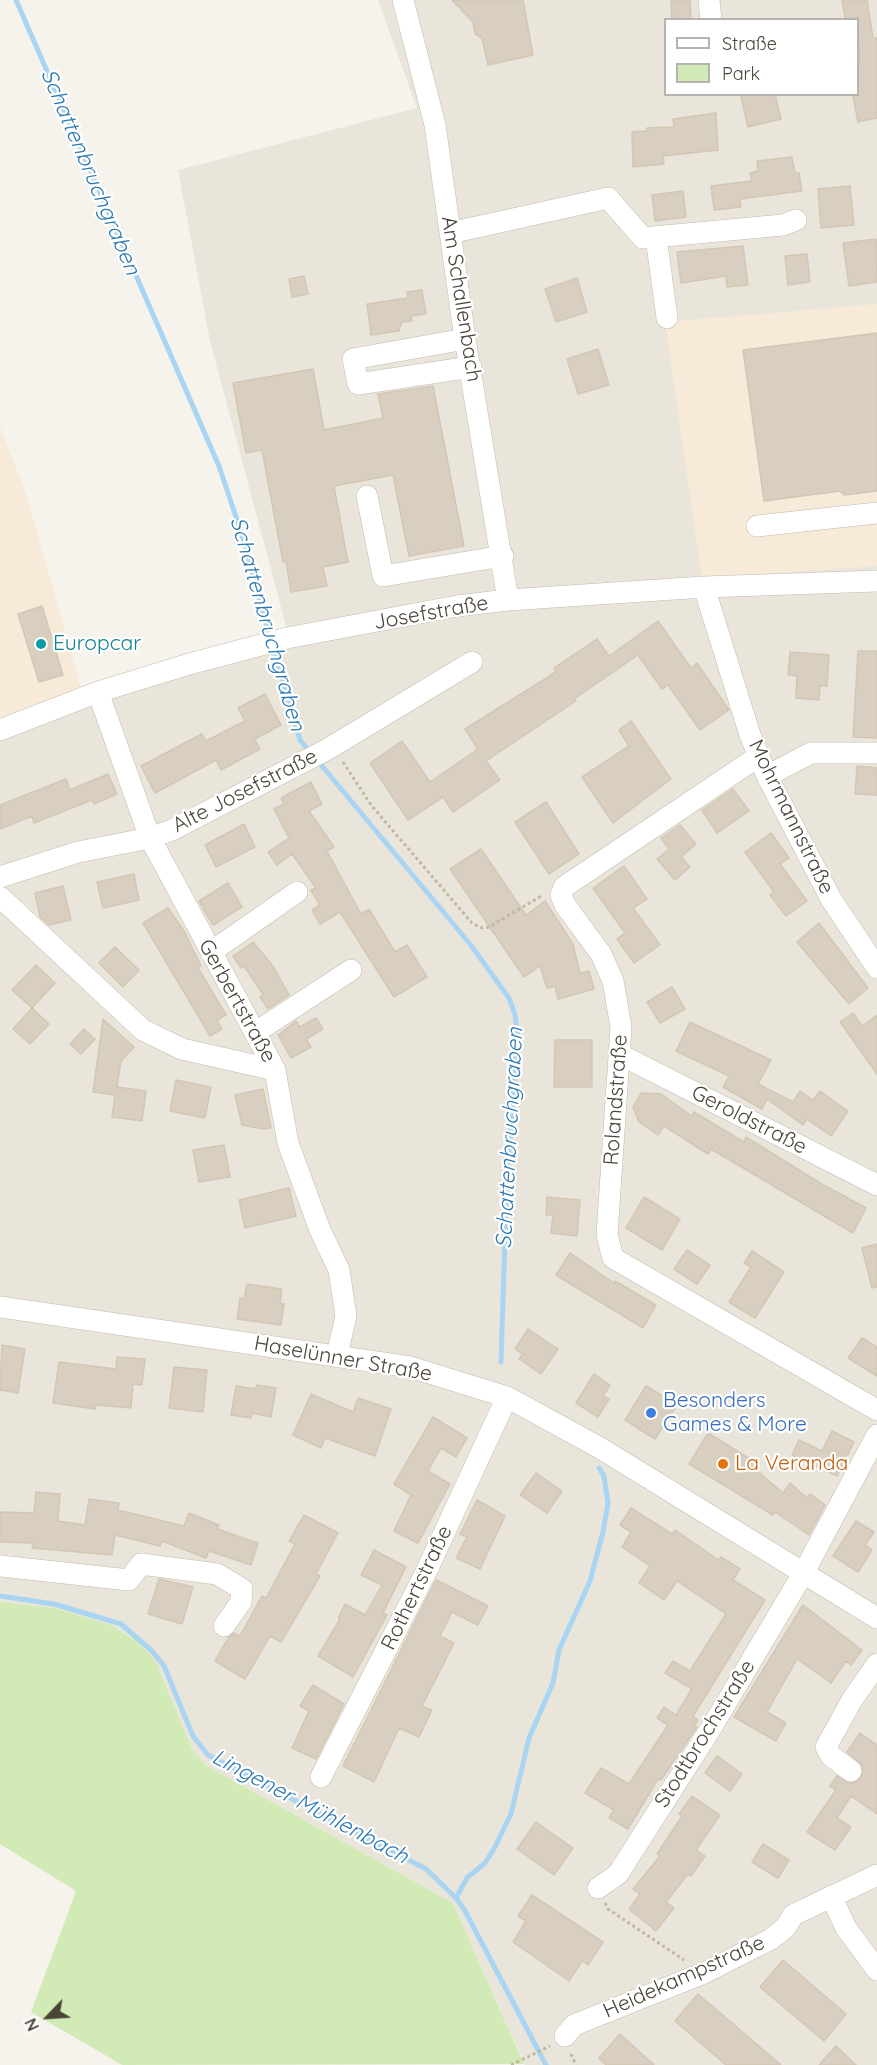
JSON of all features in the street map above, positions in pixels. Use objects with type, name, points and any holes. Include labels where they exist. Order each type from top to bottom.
[{"type":"street","name":"Am Schallenbach","points":[[403,0],[435,125],[465,339],[503,556],[508,600]]},
{"type":"street","points":[[709,0],[711,18]]},
{"type":"street","points":[[450,233],[608,198],[643,238],[783,225],[796,219]]},
{"type":"street","points":[[656,237],[667,318]]},
{"type":"street","points":[[465,339],[353,359],[358,384],[471,367]]},
{"type":"street","points":[[367,496],[383,576],[503,556]]},
{"type":"street","points":[[757,526],[877,513]]},
{"type":"street","name":"Josefstraße","points":[[0,730],[99,692],[259,645],[457,606],[508,600],[704,587],[877,581]]},
{"type":"street","name":"Mohrmannstraße","points":[[704,587],[767,776],[831,899],[877,968]]},
{"type":"street","name":"Alte Josefstraße","points":[[0,877],[78,852],[150,838],[172,830],[332,747],[472,662]]},
{"type":"street","name":"Gerbertstraße","points":[[99,692],[150,838],[275,1070],[288,1143],[320,1230],[339,1270],[346,1316],[337,1354]]},
{"type":"street","points":[[767,776],[811,753],[877,753]]},
{"type":"street","points":[[561,895],[564,887],[759,756]]},
{"type":"street","points":[[211,952],[297,892]]},
{"type":"street","name":"Rolandstraße","points":[[561,895],[565,905],[601,954],[614,981],[621,1026],[621,1055],[607,1235],[613,1258],[877,1410]]},
{"type":"street","points":[[0,897],[143,1030],[182,1049],[275,1070]]},
{"type":"street","points":[[256,1032],[351,970]]},
{"type":"street","name":"Geroldstraße","points":[[621,1055],[877,1185]]},
{"type":"street","name":"Haselünner Straße","points":[[0,1307],[337,1354],[410,1367],[507,1397],[600,1448],[877,1618]]},
{"type":"street","name":"Rothertstraße","points":[[321,1777],[427,1570],[507,1397]]},
{"type":"street","points":[[804,1572],[877,1435]]},
{"type":"street","points":[[0,1566],[129,1580],[141,1564],[216,1574],[233,1581],[242,1589],[241,1602],[224,1626]]},
{"type":"street","name":"Stodtbrochstraße","points":[[598,1888],[618,1874],[713,1725],[804,1572]]},
{"type":"street","points":[[851,1771],[831,1756],[826,1747],[852,1700],[877,1664]]},
{"type":"street","name":"Heidekampstraße","points":[[565,2036],[574,2025],[705,1973],[771,1939],[786,1927],[793,1915],[877,1875]]},
{"type":"street","points":[[831,1896],[846,1928],[877,1970]]},
{"type":"path","points":[[332,747],[371,805],[472,924],[482,928],[489,927],[549,892],[561,895]]},
{"type":"path","points":[[598,1888],[608,1909],[705,1973]]},
{"type":"path","points":[[511,2065],[545,2048]]},
{"type":"shaded area","points":[[378,0],[877,0],[877,2065],[525,2065],[453,1903],[207,1766],[193,1751],[156,1662],[139,1643],[111,1625],[54,1608],[0,1602],[0,736],[125,689],[292,648],[210,341],[178,170],[417,108]]},
{"type":"shaded area","points":[[877,304],[877,566],[702,578],[665,322]]},
{"type":"shaded area","points":[[0,427],[26,493],[81,687],[0,720]]},
{"type":"green space","points":[[0,1602],[54,1608],[111,1625],[139,1643],[156,1662],[193,1751],[207,1766],[453,1903],[524,2064],[122,2065],[31,2012],[76,1891],[0,1844]]},
{"type":"building","points":[[452,0],[523,0],[533,55],[488,65],[482,38],[475,34],[473,22]]},
{"type":"building","points":[[671,0],[690,0],[691,18],[672,18]]},
{"type":"building","points":[[842,0],[867,0],[873,38],[877,38],[877,118],[858,122],[853,96],[859,96],[859,18],[845,18]]},
{"type":"building","points":[[775,96],[781,119],[748,127],[741,97]]},
{"type":"building","points":[[716,113],[718,150],[663,156],[664,164],[633,167],[632,132],[647,131],[647,128],[674,127],[673,119]]},
{"type":"building","points":[[792,157],[795,173],[799,173],[802,191],[740,199],[741,207],[714,210],[711,186],[752,181],[750,173],[758,171],[757,161]]},
{"type":"building","points":[[850,186],[854,225],[821,228],[818,189]]},
{"type":"building","points":[[683,191],[686,217],[655,221],[652,195]]},
{"type":"building","points":[[876,239],[877,282],[849,286],[843,243]]},
{"type":"building","points":[[743,246],[748,285],[727,287],[726,276],[681,283],[677,252]]},
{"type":"building","points":[[807,254],[810,282],[788,285],[785,256]]},
{"type":"building","points":[[304,276],[308,294],[292,297],[289,279]]},
{"type":"building","points":[[577,278],[587,312],[556,322],[545,289]]},
{"type":"building","points":[[422,290],[426,314],[411,316],[412,321],[402,322],[399,331],[371,335],[367,304],[408,298],[407,292]]},
{"type":"building","points":[[877,333],[877,491],[844,495],[840,491],[764,501],[743,350]]},
{"type":"building","points":[[598,349],[609,385],[578,394],[567,359]]},
{"type":"building","points":[[313,369],[324,430],[383,418],[378,394],[433,386],[464,546],[409,556],[393,475],[334,486],[348,562],[323,567],[327,586],[291,592],[286,562],[283,562],[262,450],[246,453],[233,383]]},
{"type":"building","name":"Europcar","points":[[42,606],[63,675],[39,682],[18,614]]},
{"type":"building","points":[[658,621],[691,668],[697,663],[729,710],[700,730],[668,685],[662,689],[638,655],[574,699],[576,701],[486,761],[500,780],[453,812],[443,797],[408,820],[370,763],[402,741],[430,782],[478,749],[465,729],[556,672],[554,668],[597,639],[609,656]]},
{"type":"building","points":[[858,651],[877,651],[877,738],[853,737]]},
{"type":"building","points":[[790,652],[829,655],[827,686],[820,686],[819,700],[796,698],[797,676],[788,675]]},
{"type":"building","points":[[265,694],[281,725],[255,739],[260,749],[221,770],[216,760],[155,793],[141,766],[202,734],[206,741],[245,721],[238,708]]},
{"type":"building","points":[[631,721],[671,779],[613,823],[582,777],[629,746],[619,730]]},
{"type":"building","points":[[857,766],[877,768],[877,795],[855,794]]},
{"type":"building","points":[[108,774],[117,794],[94,804],[92,800],[34,823],[32,816],[0,829],[0,805],[66,779],[70,790]]},
{"type":"building","points":[[311,782],[322,804],[309,811],[334,847],[327,851],[361,914],[369,909],[395,952],[407,945],[427,977],[394,997],[340,912],[320,924],[312,910],[320,905],[311,890],[316,888],[292,854],[277,865],[268,852],[289,838],[274,809],[284,804],[281,798]]},
{"type":"building","points":[[733,789],[749,811],[717,833],[702,810]]},
{"type":"building","points":[[546,802],[579,854],[549,874],[515,822]]},
{"type":"building","points":[[244,824],[255,847],[216,867],[205,845]]},
{"type":"building","points":[[680,825],[696,844],[681,857],[690,867],[675,880],[657,859],[669,849],[661,838]]},
{"type":"building","points":[[771,833],[789,858],[780,864],[807,901],[786,916],[770,895],[774,892],[745,852]]},
{"type":"building","points":[[481,849],[526,915],[545,901],[573,944],[580,973],[589,971],[594,989],[558,999],[555,986],[547,988],[540,966],[524,977],[450,869]]},
{"type":"building","points":[[624,866],[647,899],[633,908],[660,945],[634,963],[617,939],[625,933],[593,888]]},
{"type":"building","points":[[134,874],[139,900],[103,908],[97,882]]},
{"type":"building","points":[[228,883],[242,907],[213,925],[199,901]]},
{"type":"building","points":[[63,886],[71,920],[49,925],[40,917],[35,893]]},
{"type":"building","points":[[168,908],[184,931],[201,966],[198,968],[226,1015],[217,1020],[222,1029],[210,1036],[143,923]]},
{"type":"building","points":[[819,923],[868,988],[849,1004],[797,942]]},
{"type":"building","points":[[253,942],[273,966],[289,995],[268,1009],[260,997],[263,994],[244,966],[241,968],[233,956]]},
{"type":"building","points":[[115,947],[139,970],[123,987],[99,963]]},
{"type":"building","points":[[36,965],[55,983],[32,1008],[12,990]]},
{"type":"building","points":[[672,987],[685,1009],[660,1023],[647,1002]]},
{"type":"building","points":[[32,1008],[49,1024],[30,1044],[13,1029]]},
{"type":"building","points":[[853,1013],[862,1026],[877,1015],[877,1074],[840,1022]]},
{"type":"building","points":[[316,1018],[323,1029],[306,1039],[311,1047],[291,1058],[278,1035],[296,1021],[300,1027]]},
{"type":"building","points":[[103,1019],[134,1047],[121,1061],[117,1087],[146,1091],[142,1121],[112,1117],[115,1095],[93,1092]]},
{"type":"building","points":[[690,1022],[771,1060],[758,1084],[793,1102],[800,1091],[813,1100],[820,1091],[848,1111],[831,1136],[807,1119],[803,1125],[767,1099],[762,1109],[723,1087],[729,1076],[676,1051]]},
{"type":"building","points":[[84,1029],[95,1039],[81,1054],[70,1044]]},
{"type":"building","points":[[555,1040],[592,1040],[592,1087],[554,1087]]},
{"type":"building","points":[[176,1080],[211,1087],[205,1118],[170,1111]]},
{"type":"building","points":[[263,1089],[271,1128],[263,1129],[242,1125],[235,1095]]},
{"type":"building","points":[[641,1093],[661,1094],[692,1116],[694,1112],[744,1142],[746,1137],[820,1183],[866,1208],[853,1233],[711,1149],[708,1154],[664,1126],[658,1135],[639,1122],[633,1107]]},
{"type":"building","points":[[224,1145],[230,1177],[199,1182],[193,1150]]},
{"type":"building","points":[[289,1188],[296,1216],[245,1228],[239,1200]]},
{"type":"building","points":[[547,1197],[580,1200],[577,1236],[551,1233],[553,1215],[546,1215]]},
{"type":"building","points":[[644,1197],[680,1219],[662,1250],[626,1228]]},
{"type":"building","points":[[877,1244],[877,1287],[872,1288],[862,1248]]},
{"type":"building","points":[[687,1250],[710,1265],[697,1284],[674,1269]]},
{"type":"building","points":[[752,1251],[784,1272],[755,1318],[729,1302],[751,1267],[744,1263]]},
{"type":"building","points":[[570,1253],[614,1283],[615,1281],[656,1305],[643,1328],[556,1275]]},
{"type":"building","points":[[247,1284],[282,1289],[280,1303],[284,1304],[281,1325],[237,1319],[240,1298],[244,1299]]},
{"type":"building","points":[[528,1329],[558,1349],[541,1374],[519,1359],[523,1354],[515,1349]]},
{"type":"building","points":[[862,1338],[877,1347],[877,1376],[848,1358]]},
{"type":"building","points":[[2,1345],[25,1349],[18,1393],[0,1390]]},
{"type":"building","points":[[117,1357],[145,1359],[142,1385],[133,1384],[131,1408],[96,1405],[95,1409],[53,1403],[59,1362],[116,1369]]},
{"type":"building","points":[[174,1367],[207,1370],[203,1412],[169,1408]]},
{"type":"building","points":[[594,1374],[610,1385],[603,1396],[609,1399],[598,1417],[576,1403]]},
{"type":"building","points":[[257,1385],[276,1388],[271,1417],[252,1413],[251,1418],[231,1415],[236,1386],[255,1389]]},
{"type":"building","name":"Besonders Games & More","points":[[646,1386],[677,1405],[655,1439],[625,1420]]},
{"type":"building","points":[[311,1394],[353,1412],[358,1398],[391,1409],[375,1456],[325,1438],[321,1448],[293,1435]]},
{"type":"building","points":[[433,1417],[467,1438],[456,1457],[441,1448],[428,1471],[450,1484],[418,1543],[394,1531],[411,1495],[394,1484]]},
{"type":"building","points":[[832,1431],[854,1442],[837,1476],[792,1455],[799,1440],[822,1451]]},
{"type":"building","points":[[708,1433],[758,1464],[755,1469],[783,1493],[790,1483],[807,1498],[810,1494],[825,1505],[809,1535],[775,1512],[773,1515],[689,1464]]},
{"type":"building","points":[[536,1473],[562,1491],[547,1513],[520,1495]]},
{"type":"building","points":[[36,1492],[60,1494],[58,1521],[85,1525],[89,1499],[119,1503],[118,1510],[184,1526],[189,1513],[219,1525],[217,1529],[258,1543],[251,1565],[209,1551],[206,1558],[162,1541],[160,1546],[115,1535],[112,1555],[32,1548],[33,1543],[0,1542],[0,1512],[34,1513]]},
{"type":"building","points":[[477,1500],[505,1516],[480,1569],[456,1558],[467,1537],[460,1534]]},
{"type":"building","points":[[631,1508],[672,1534],[675,1530],[719,1560],[721,1557],[740,1569],[733,1580],[765,1600],[693,1716],[698,1720],[694,1726],[697,1727],[661,1780],[658,1779],[628,1829],[609,1818],[614,1810],[585,1793],[601,1768],[629,1784],[668,1725],[657,1718],[664,1707],[676,1715],[692,1689],[665,1673],[673,1661],[690,1671],[726,1614],[677,1581],[664,1600],[639,1583],[650,1566],[622,1547],[631,1532],[620,1525]]},
{"type":"building","points":[[304,1515],[338,1533],[316,1574],[320,1576],[281,1642],[270,1636],[245,1679],[215,1661],[228,1638],[234,1633],[240,1636],[262,1596],[266,1598],[295,1544],[289,1541]]},
{"type":"building","points":[[856,1521],[874,1532],[865,1545],[872,1550],[858,1572],[833,1556]]},
{"type":"building","points":[[374,1550],[406,1567],[383,1613],[387,1615],[353,1677],[318,1656],[340,1619],[338,1618],[345,1604],[365,1615],[382,1585],[361,1575]]},
{"type":"building","points":[[159,1579],[193,1587],[182,1624],[148,1614]]},
{"type":"building","points":[[436,1580],[488,1606],[478,1625],[452,1612],[440,1636],[454,1643],[422,1706],[432,1710],[419,1737],[399,1728],[374,1782],[343,1766]]},
{"type":"building","points":[[803,1605],[862,1650],[851,1665],[846,1661],[831,1683],[797,1659],[767,1712],[786,1723],[776,1741],[734,1717]]},
{"type":"building","points":[[313,1685],[344,1704],[316,1759],[292,1748],[309,1711],[300,1706]]},
{"type":"building","points":[[860,1733],[877,1745],[877,1814],[851,1796],[837,1818],[851,1827],[835,1850],[807,1832],[836,1790],[830,1786],[837,1776],[850,1784],[861,1778],[862,1765],[847,1752]]},
{"type":"building","points":[[717,1756],[742,1774],[730,1791],[705,1773]]},
{"type":"building","points":[[692,1796],[720,1815],[696,1850],[705,1856],[691,1876],[688,1874],[666,1902],[674,1908],[656,1931],[629,1909],[640,1894],[633,1889],[660,1856],[657,1854],[682,1816],[679,1814]]},
{"type":"building","points":[[536,1822],[573,1848],[554,1875],[517,1849]]},
{"type":"building","points":[[763,1844],[789,1860],[778,1878],[752,1862]]},
{"type":"building","points":[[532,1895],[603,1942],[588,1965],[582,1961],[569,1981],[513,1942],[526,1921],[518,1916]]},
{"type":"building","points":[[783,1960],[846,2014],[824,2041],[760,1987]]},
{"type":"building","points":[[698,1994],[781,2065],[726,2065],[675,2021]]},
{"type":"building","points":[[620,2034],[654,2065],[606,2065],[599,2058]]},
{"type":"building","points":[[836,2046],[856,2065],[819,2065]]},
{"type":"waterway","name":"Schattenbruchgraben","points":[[16,0],[219,466],[243,538],[270,638]]},
{"type":"waterway","name":"Schattenbruchgraben","points":[[273,647],[300,740],[311,753]]},
{"type":"waterway","name":"Schattenbruchgraben","points":[[317,760],[470,944],[509,998],[515,1015],[518,1038],[507,1175],[501,1362]]},
{"type":"waterway","points":[[456,1898],[467,1878],[485,1863],[511,1814],[529,1738],[553,1683],[559,1650],[590,1581],[608,1503],[604,1476],[599,1468]]},
{"type":"waterway","name":"Lingener Mühlenbach","points":[[0,1596],[54,1604],[121,1624],[152,1651],[164,1666],[193,1736],[208,1755],[426,1869],[456,1898],[465,1911],[546,2065]]},
{"type":"place","name":"Europcar","points":[[41,644]]},
{"type":"place","name":"Besonders Games & More","points":[[651,1413]]},
{"type":"place","name":"La Veranda","points":[[723,1464]]}]
